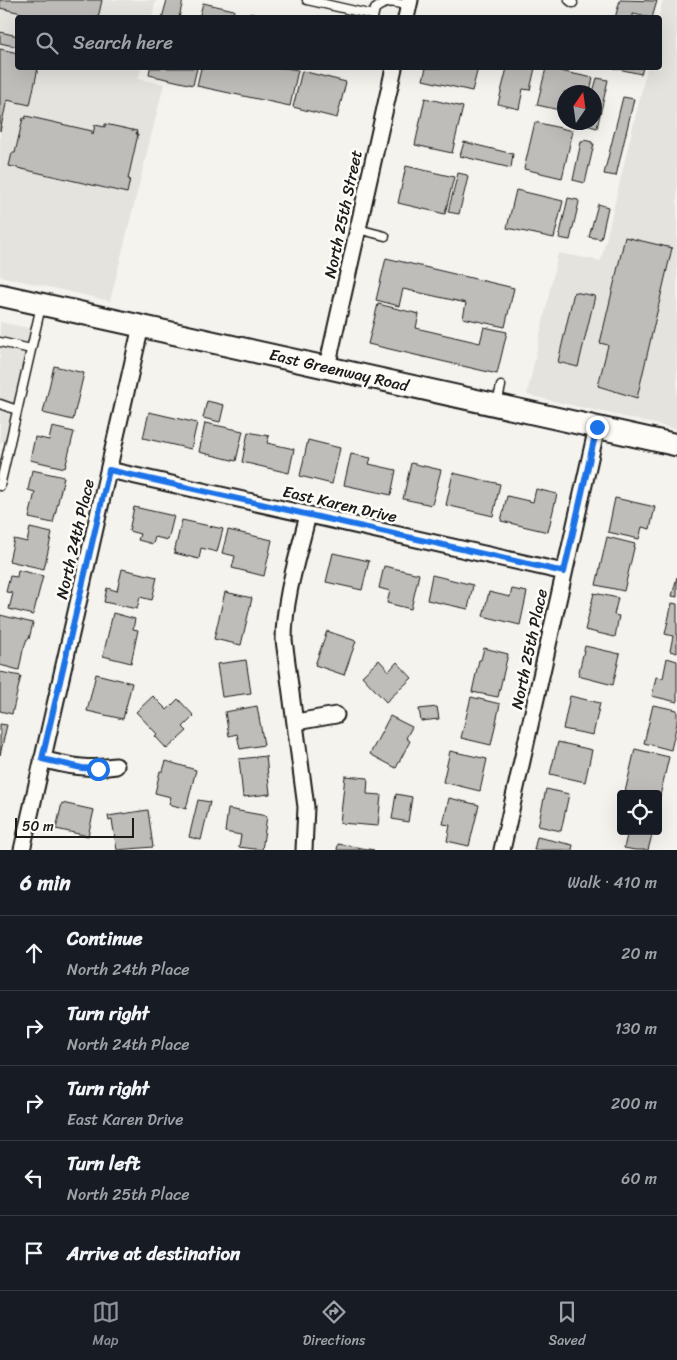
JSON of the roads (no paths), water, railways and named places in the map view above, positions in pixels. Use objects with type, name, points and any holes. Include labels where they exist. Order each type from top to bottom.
[{"type":"street","name":"North 25th Street","points":[[327,367],[394,70]]},
{"type":"street","name":"East Greenway Road","points":[[0,295],[327,367],[499,395],[597,427],[677,445]]},
{"type":"street","name":"North 24th Place","points":[[22,850],[141,326]]},
{"type":"street","name":"North 25th Place","points":[[502,850],[597,427]]},
{"type":"street","name":"East Karen Drive","points":[[109,470],[564,572]]},
{"type":"street","points":[[304,850],[306,807],[284,640],[284,621],[287,599],[308,515]]},
{"type":"street","points":[[296,722],[336,715]]},
{"type":"street","points":[[42,759],[82,768],[98,769],[116,766]]},
{"type":"lane","points":[[307,0],[369,15]]},
{"type":"lane","points":[[373,15],[375,9],[383,3],[394,2],[408,8]]},
{"type":"lane","points":[[358,229],[385,236]]},
{"type":"lane","points":[[0,486],[41,304]]},
{"type":"lane","points":[[0,342],[31,349]]},
{"type":"lane","points":[[0,404],[17,410]]}]
